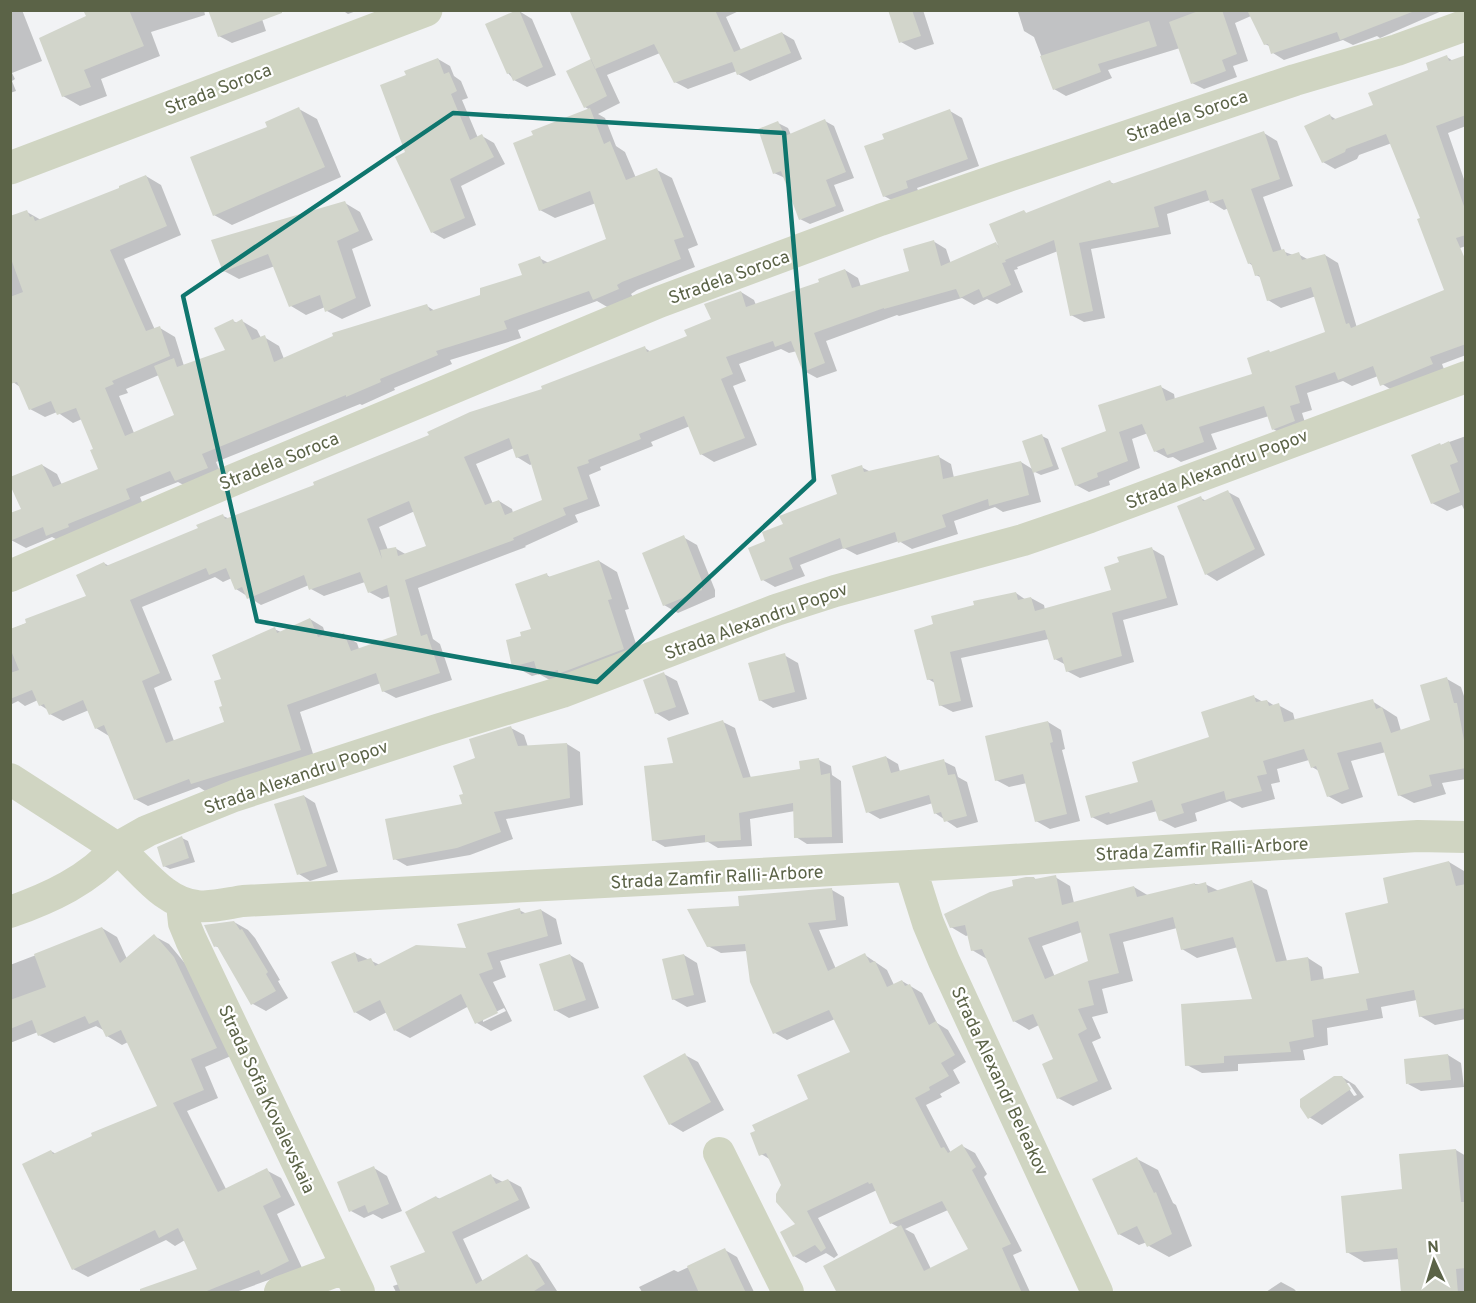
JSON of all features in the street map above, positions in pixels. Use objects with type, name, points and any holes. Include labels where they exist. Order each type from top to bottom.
[{"type":"street","name":"Strada Soroca","points":[[10,168],[426,10]]},
{"type":"street","name":"Stradela Sorocа","points":[[10,576],[659,302],[880,220],[1005,177],[1295,80],[1397,50],[1466,26]]},
{"type":"street","name":"Strada Alexandru Popov","points":[[117,848],[147,831],[234,796],[562,692],[776,610],[835,591],[1002,546],[1090,517],[1466,377]]},
{"type":"street","points":[[10,778],[117,848],[169,897],[182,904]]},
{"type":"street","name":"Strada Zamfir Ralli-Arbore","points":[[182,904],[200,907],[255,901],[1418,836],[1466,837]]},
{"type":"street","points":[[10,912],[44,901],[85,877],[117,848]]},
{"type":"street","name":"Strada Alexandr Beleakov","points":[[910,866],[928,923],[944,961],[1075,1240],[1097,1293]]},
{"type":"street","name":"Strada Sofia Kovalevskaia","points":[[182,904],[184,923],[191,940],[234,1027],[270,1110],[353,1280]]},
{"type":"street","points":[[719,1153],[788,1293]]},
{"type":"street","points":[[280,1293],[353,1280]]},
{"type":"highlighted area","points":[[453,113],[784,133],[814,480],[597,682],[257,621],[183,296]]},
{"type":"building","points":[[83,10],[129,10],[144,46],[84,70],[91,87],[62,97],[39,38],[86,16]]},
{"type":"building","points":[[208,10],[282,10],[282,13],[218,37]]},
{"type":"building","points":[[519,10],[543,67],[513,81],[510,73],[507,74],[485,24]]},
{"type":"building","points":[[569,10],[715,10],[734,52],[782,32],[791,53],[737,75],[732,62],[674,83],[654,44],[595,69]]},
{"type":"building","points":[[888,10],[912,10],[921,36],[899,43]]},
{"type":"building","points":[[1201,10],[1222,10],[1237,54],[1222,60],[1226,71],[1191,84],[1169,22]]},
{"type":"building","points":[[1247,10],[1411,10],[1412,12],[1340,40],[1337,32],[1271,54],[1268,44],[1264,45]]},
{"type":"building","points":[[1149,21],[1157,46],[1098,64],[1101,72],[1053,90],[1040,56]]},
{"type":"building","points":[[1447,55],[1449,61],[1466,55],[1466,115],[1436,126],[1466,212],[1466,235],[1456,238],[1466,261],[1466,344],[1430,357],[1433,364],[1380,386],[1373,366],[1338,380],[1335,372],[1295,386],[1300,403],[1290,406],[1295,421],[1272,430],[1264,406],[1199,427],[1204,442],[1167,455],[1164,448],[1154,452],[1142,424],[1119,432],[1128,461],[1097,473],[1098,477],[1075,486],[1061,448],[1106,431],[1098,405],[1161,385],[1166,401],[1252,374],[1247,358],[1325,332],[1311,287],[1267,301],[1259,275],[1255,276],[1251,263],[1248,264],[1223,199],[1210,203],[1206,190],[1154,207],[1159,227],[1079,243],[1093,311],[1070,316],[1054,240],[1005,260],[1006,262],[1002,263],[1011,285],[983,298],[979,289],[960,298],[956,289],[884,308],[814,333],[825,363],[803,372],[791,341],[775,347],[773,341],[726,357],[733,374],[721,379],[745,438],[700,455],[684,416],[639,434],[641,439],[588,460],[589,463],[577,467],[588,499],[563,508],[566,515],[513,538],[514,540],[405,580],[421,636],[427,634],[440,673],[382,692],[376,673],[287,705],[301,750],[191,784],[189,779],[134,800],[104,725],[95,729],[83,700],[49,715],[44,704],[39,706],[32,690],[10,699],[10,673],[19,670],[10,648],[10,629],[26,623],[25,619],[86,596],[76,575],[104,562],[106,566],[198,528],[196,525],[223,514],[225,519],[314,485],[313,482],[429,435],[427,432],[470,412],[542,389],[541,386],[645,346],[647,352],[687,336],[684,330],[711,319],[704,304],[741,291],[746,307],[819,282],[818,279],[845,269],[852,288],[909,271],[903,249],[934,240],[941,266],[996,242],[1000,250],[989,224],[1024,210],[1026,213],[1110,180],[1112,184],[1264,131],[1280,179],[1251,189],[1273,252],[1284,249],[1287,256],[1299,252],[1302,260],[1325,254],[1346,324],[1349,323],[1351,328],[1444,290],[1417,219],[1420,218],[1386,134],[1346,149],[1345,152],[1322,163],[1304,126],[1330,114],[1332,120],[1373,105],[1368,93],[1428,70],[1426,63]],"holes":[[[509,438],[516,458],[528,454],[542,500],[505,515],[499,500],[485,505],[464,457]],[[409,501],[426,546],[398,556],[396,547],[380,550],[382,559],[367,519]],[[206,568],[209,575],[226,568],[235,590],[242,587],[247,599],[304,575],[309,590],[360,572],[368,593],[387,585],[397,635],[351,651],[344,633],[331,638],[329,633],[318,637],[310,618],[277,633],[275,627],[212,655],[221,679],[214,681],[222,706],[219,707],[224,722],[166,743],[142,681],[160,673],[130,600]]]},
{"type":"building","points":[[438,58],[444,74],[449,72],[457,91],[451,94],[470,140],[482,134],[494,157],[450,179],[465,218],[431,233],[395,157],[405,152],[380,85],[406,75],[404,71]]},
{"type":"building","points":[[591,59],[607,96],[584,108],[566,71]]},
{"type":"building","points":[[299,107],[325,167],[213,216],[190,157],[267,127],[265,122]]},
{"type":"building","points":[[590,108],[604,144],[610,141],[626,180],[657,168],[684,237],[674,240],[681,259],[622,282],[617,285],[619,289],[593,300],[589,291],[504,321],[507,329],[436,351],[438,355],[380,379],[381,382],[202,454],[208,468],[175,481],[170,471],[126,489],[130,499],[68,524],[69,527],[46,536],[43,527],[10,541],[10,513],[21,509],[10,485],[10,477],[42,464],[53,487],[98,469],[90,450],[93,449],[76,408],[57,415],[51,401],[29,410],[17,382],[10,384],[10,297],[23,292],[10,256],[10,216],[27,210],[35,221],[146,175],[167,226],[110,250],[146,331],[160,326],[170,356],[112,381],[114,384],[105,388],[125,436],[174,415],[154,366],[174,358],[177,367],[225,350],[214,328],[233,319],[235,323],[242,319],[252,340],[265,335],[274,362],[333,336],[332,333],[427,304],[430,311],[480,295],[480,288],[522,275],[518,264],[540,256],[543,264],[606,239],[590,191],[539,211],[513,143],[533,135],[531,131]]},
{"type":"building","points":[[950,109],[968,159],[906,181],[908,188],[883,197],[864,146],[884,139],[882,134]]},
{"type":"building","points":[[825,119],[846,172],[826,180],[836,206],[799,220],[781,171],[773,174],[758,129],[778,121],[785,136]]},
{"type":"building","points":[[345,201],[359,231],[337,241],[356,298],[325,312],[320,295],[289,307],[268,254],[223,272],[211,240]]},
{"type":"building","points":[[1042,434],[1053,466],[1033,473],[1022,441]]},
{"type":"building","points":[[1449,441],[1458,462],[1450,465],[1460,492],[1431,504],[1411,455]]},
{"type":"building","points":[[939,455],[943,479],[1021,461],[1029,495],[989,506],[988,499],[942,515],[946,527],[898,543],[895,532],[843,549],[840,538],[789,558],[793,569],[761,581],[748,548],[765,541],[762,532],[783,524],[779,516],[837,494],[831,475],[862,465],[864,472]]},
{"type":"building","points":[[1228,490],[1255,549],[1205,575],[1177,506],[1201,496],[1203,501]]},
{"type":"building","points":[[684,535],[702,581],[702,590],[663,606],[642,553]]},
{"type":"building","points":[[1152,547],[1167,598],[1112,613],[1122,656],[1066,672],[1062,657],[1054,660],[1045,630],[950,652],[961,701],[939,706],[933,679],[927,680],[914,630],[933,624],[931,616],[974,605],[973,601],[1016,592],[1018,600],[1031,597],[1035,611],[1111,590],[1104,567],[1119,562],[1117,557]]},
{"type":"building","points":[[599,560],[612,599],[608,600],[624,649],[558,674],[558,670],[538,675],[534,661],[512,667],[506,640],[521,636],[520,632],[531,629],[515,584],[547,573],[548,577]]},
{"type":"building","points":[[785,653],[795,692],[759,701],[748,663]]},
{"type":"building","points":[[664,672],[676,707],[655,714],[643,680]]},
{"type":"building","points":[[1447,677],[1454,703],[1457,703],[1466,751],[1466,768],[1429,775],[1432,786],[1398,796],[1381,742],[1337,753],[1349,789],[1327,797],[1316,766],[1311,768],[1304,749],[1263,761],[1267,774],[1257,776],[1262,791],[1226,800],[1224,791],[1181,804],[1184,813],[1159,821],[1152,800],[1091,818],[1085,796],[1138,782],[1132,762],[1209,737],[1201,712],[1254,695],[1256,702],[1267,700],[1269,706],[1279,703],[1284,722],[1373,699],[1376,709],[1382,707],[1391,733],[1430,720],[1420,685]]},
{"type":"building","points":[[723,720],[743,778],[800,769],[799,761],[819,758],[821,775],[830,773],[832,837],[794,838],[793,803],[739,813],[741,840],[705,842],[705,835],[652,841],[644,766],[673,763],[667,738]]},
{"type":"building","points":[[1048,721],[1053,742],[1050,743],[1067,814],[1035,822],[1023,774],[995,781],[985,736]]},
{"type":"building","points":[[511,726],[518,746],[567,743],[570,798],[494,812],[501,832],[457,848],[393,860],[385,819],[462,804],[459,795],[463,794],[453,766],[475,758],[469,739]]},
{"type":"building","points":[[886,756],[891,773],[944,759],[948,775],[955,774],[967,816],[944,822],[941,812],[934,814],[929,795],[866,813],[852,766]]},
{"type":"building","points":[[304,795],[327,866],[297,875],[274,804]]},
{"type":"building","points":[[182,836],[189,858],[163,867],[157,847]]},
{"type":"building","points":[[1449,861],[1456,886],[1466,884],[1466,1008],[1419,1017],[1414,990],[1366,999],[1368,1010],[1312,1020],[1314,1037],[1289,1042],[1291,1052],[1224,1056],[1224,1063],[1185,1066],[1181,1004],[1252,999],[1233,937],[1181,950],[1173,917],[1109,934],[1119,973],[1088,981],[1094,1005],[1078,1009],[1087,1029],[1078,1034],[1098,1081],[1057,1099],[1042,1064],[1053,1059],[1033,1014],[1013,1022],[982,949],[971,951],[965,925],[950,928],[944,914],[990,892],[1013,886],[1012,880],[1026,877],[1035,879],[1056,875],[1062,905],[1134,886],[1137,897],[1206,882],[1208,893],[1252,880],[1276,962],[1308,957],[1311,981],[1359,973],[1345,913],[1388,903],[1383,878]],"holes":[[[1078,921],[1088,961],[1045,979],[1028,938]]]},
{"type":"building","points":[[832,888],[836,920],[808,923],[828,971],[865,953],[870,963],[875,961],[887,987],[902,980],[905,986],[910,984],[929,1025],[936,1021],[955,1055],[941,1063],[949,1076],[915,1098],[941,1148],[944,1147],[948,1153],[962,1144],[976,1167],[972,1170],[1011,1244],[1002,1248],[1022,1293],[837,1293],[823,1266],[901,1225],[924,1271],[968,1249],[942,1201],[890,1224],[872,1183],[868,1182],[807,1211],[826,1248],[821,1252],[815,1245],[793,1257],[780,1232],[795,1224],[776,1202],[776,1194],[781,1185],[766,1153],[759,1156],[750,1133],[755,1131],[752,1125],[808,1099],[797,1075],[850,1052],[829,1010],[773,1034],[750,982],[745,944],[707,947],[687,909],[739,906],[738,896]]},
{"type":"building","points":[[520,908],[521,914],[541,909],[548,936],[487,953],[493,969],[479,974],[498,1013],[475,1024],[461,994],[394,1031],[380,1000],[354,1013],[331,962],[355,952],[358,962],[371,958],[375,966],[416,945],[466,948],[457,924]]},
{"type":"building","points":[[234,921],[240,930],[242,929],[268,972],[266,974],[276,991],[251,1005],[217,946],[214,947],[204,925]]},
{"type":"building","points":[[102,927],[120,963],[154,934],[174,957],[217,1048],[191,1059],[204,1090],[173,1103],[218,1192],[267,1168],[281,1197],[263,1206],[289,1261],[261,1275],[259,1270],[202,1293],[140,1293],[140,1289],[197,1269],[178,1228],[159,1238],[155,1230],[72,1270],[22,1164],[51,1150],[53,1154],[92,1136],[91,1133],[157,1106],[121,1030],[106,1037],[98,1020],[89,1024],[85,1016],[38,1036],[32,1020],[10,1029],[10,1000],[46,987],[34,954]]},
{"type":"building","points":[[570,954],[586,1000],[554,1011],[539,964]]},
{"type":"building","points":[[684,954],[694,995],[672,1000],[662,959]]},
{"type":"building","points":[[685,1053],[711,1102],[669,1125],[643,1076]]},
{"type":"building","points":[[1448,1054],[1451,1080],[1406,1084],[1404,1059]]},
{"type":"building","points":[[1334,1076],[1342,1076],[1351,1089],[1308,1119],[1300,1107],[1300,1099]]},
{"type":"building","points":[[1456,1149],[1461,1202],[1466,1202],[1466,1268],[1456,1269],[1458,1293],[1401,1293],[1397,1248],[1346,1253],[1341,1196],[1402,1189],[1399,1154]]},
{"type":"building","points":[[1137,1157],[1154,1193],[1156,1192],[1172,1234],[1147,1247],[1137,1226],[1118,1235],[1092,1179]]},
{"type":"building","points":[[374,1166],[389,1204],[368,1213],[365,1205],[349,1212],[337,1182]]},
{"type":"building","points":[[491,1174],[496,1184],[508,1179],[519,1200],[452,1232],[476,1284],[527,1254],[545,1284],[531,1293],[401,1293],[390,1266],[425,1252],[405,1212],[436,1196],[438,1199]]},
{"type":"building","points":[[725,1248],[746,1293],[699,1293],[687,1266]]}]
